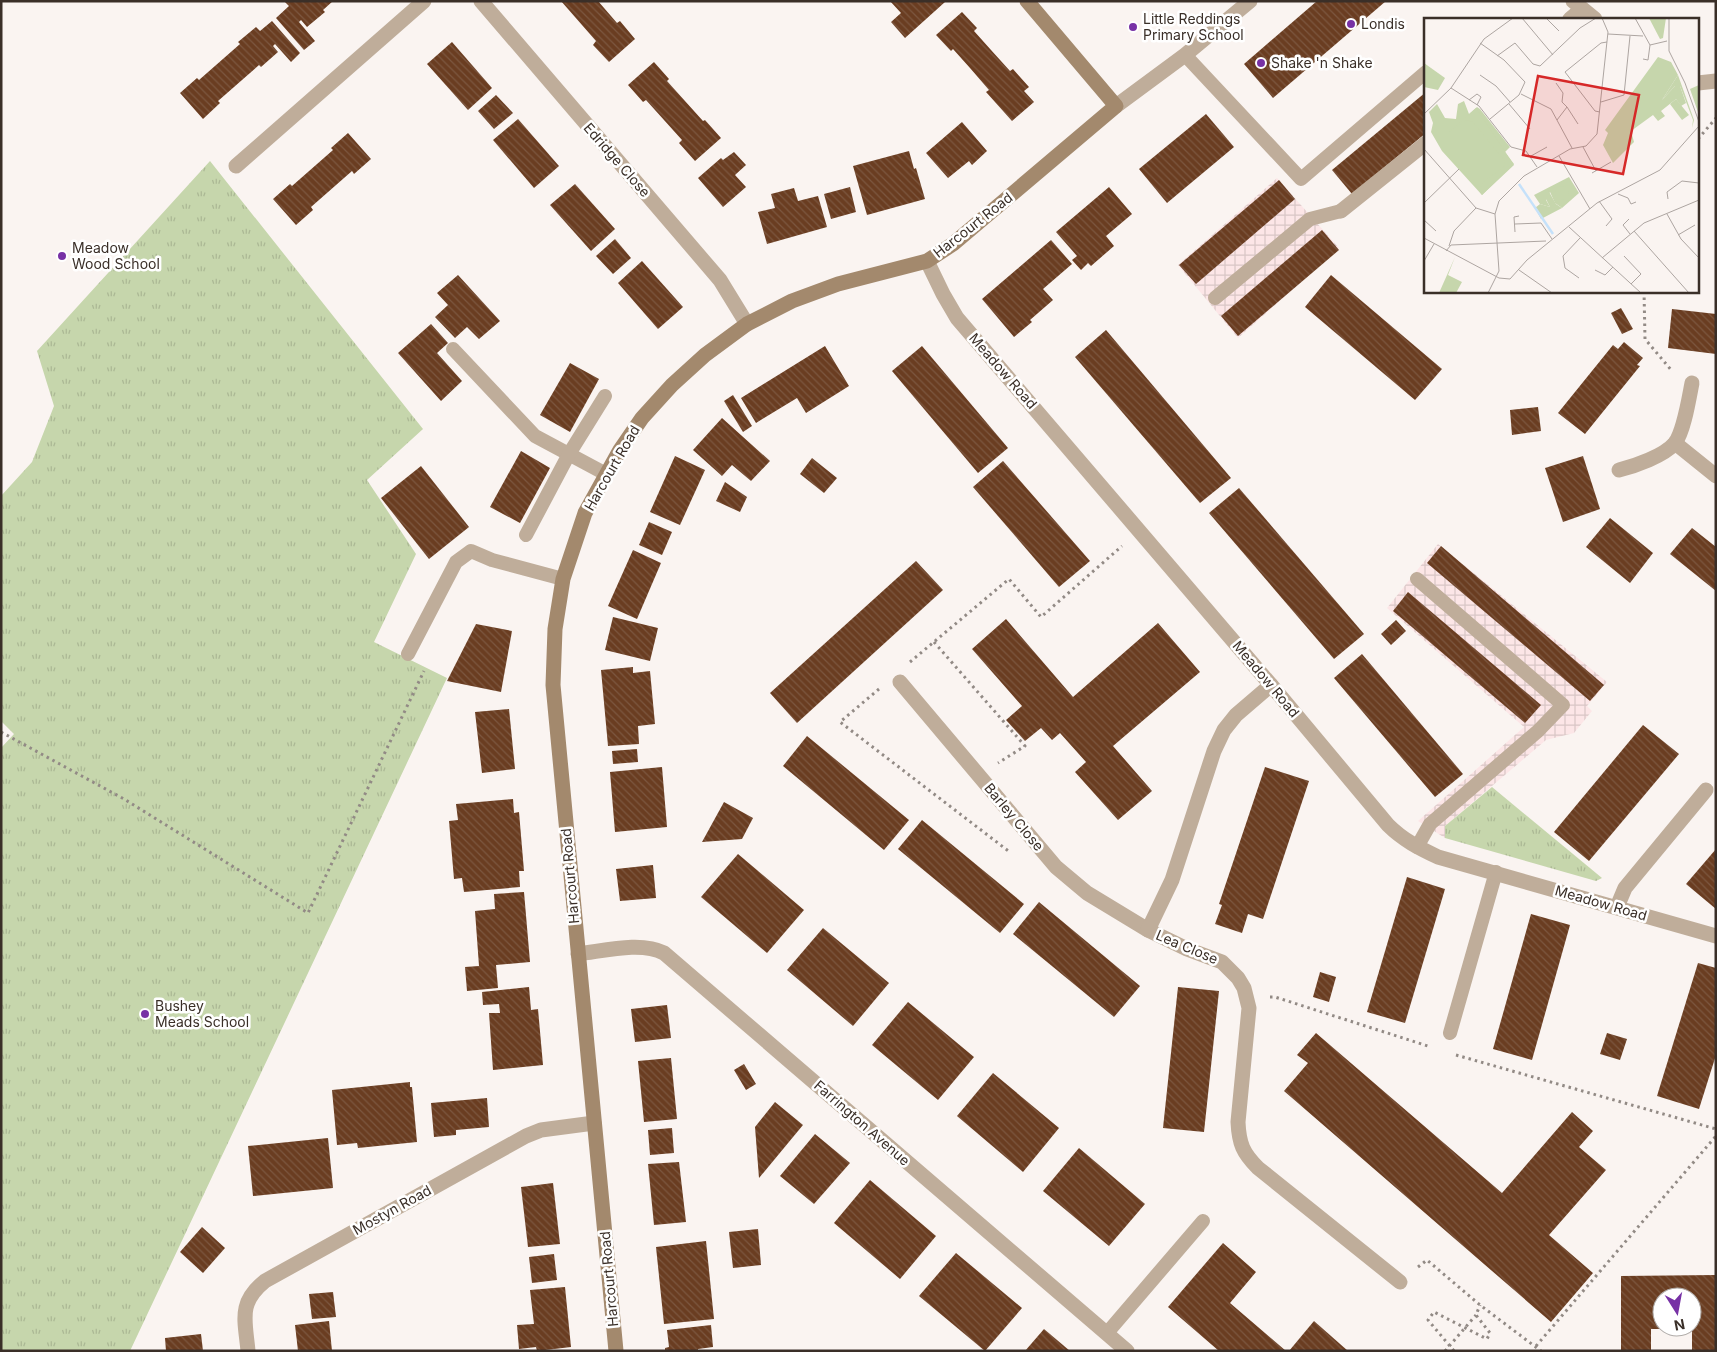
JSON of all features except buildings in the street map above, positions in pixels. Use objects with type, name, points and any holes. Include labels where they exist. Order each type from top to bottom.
[{"type":"street","points":[[236,166],[424,1]]},
{"type":"street","name":"Edridge Close","points":[[481,1],[720,280],[747,324]]},
{"type":"street","points":[[1027,1],[1116,106]]},
{"type":"street","name":"Harcourt Road","points":[[616,1351],[553,684],[555,629],[563,578],[585,513],[620,450],[642,418],[672,385],[705,355],[747,324],[792,301],[838,284],[927,261],[953,244],[1116,106],[1185,55],[1250,1]]},
{"type":"street","points":[[1570,18],[1577,5],[1594,18]]},
{"type":"street","points":[[1341,211],[1424,144]]},
{"type":"street","name":"Meadow Road","points":[[927,261],[957,318],[1400,837],[1438,857],[1716,936]]},
{"type":"street","points":[[1619,470],[1640,464],[1657,456],[1675,443],[1683,423],[1692,383]]},
{"type":"street","points":[[1675,443],[1716,476]]},
{"type":"street","name":"Barley Close","points":[[900,682],[1056,867],[1087,893],[1148,930]]},
{"type":"street","name":"Lea Close","points":[[1271,685],[1236,715],[1224,730],[1214,751],[1172,880],[1148,930],[1187,949],[1222,962],[1238,978],[1247,998],[1249,1008],[1248,1026],[1238,1122],[1239,1138],[1247,1157],[1258,1168],[1400,1282]]},
{"type":"street","points":[[1617,907],[1625,888],[1706,790]]},
{"type":"street","name":"Farrington Avenue","points":[[578,954],[640,947],[655,948],[664,953],[1127,1351]]},
{"type":"street","name":"Mostyn Road","points":[[248,1351],[245,1320],[248,1299],[265,1281],[526,1136],[541,1130],[594,1123]]},
{"type":"lane","points":[[1185,55],[1302,178],[1424,74]]},
{"type":"lane","points":[[1215,298],[1310,219],[1341,211]]},
{"type":"lane","points":[[453,349],[535,436],[606,474]]},
{"type":"lane","points":[[526,535],[569,454],[605,396]]},
{"type":"lane","points":[[408,654],[456,562],[471,551],[492,560],[563,578]]},
{"type":"lane","points":[[1417,579],[1563,705],[1538,731],[1430,824],[1417,847]]},
{"type":"lane","points":[[1450,1033],[1496,872]]},
{"type":"lane","points":[[1107,1333],[1203,1221]]},
{"type":"path","points":[[1700,137],[1716,118]]},
{"type":"path","points":[[1644,292],[1645,338],[1676,376],[1692,383]]},
{"type":"path","points":[[905,666],[1009,579],[1041,617],[1140,531]]},
{"type":"path","points":[[934,642],[1025,746],[979,776]]},
{"type":"path","points":[[1,732],[124,799],[308,913],[426,668]]},
{"type":"path","points":[[884,685],[840,722],[1019,859],[1037,845]]},
{"type":"path","points":[[1247,998],[1275,997],[1435,1049]]},
{"type":"path","points":[[1454,1054],[1716,1129]]},
{"type":"path","points":[[1536,1346],[1716,1136]]},
{"type":"path","points":[[1400,1282],[1427,1260],[1480,1305],[1541,1351]]},
{"type":"path","points":[[1445,1351],[1476,1315],[1480,1305]]},
{"type":"path","points":[[1454,1351],[1428,1320],[1434,1312],[1487,1339],[1490,1333],[1476,1315]]},
{"type":"shaded area","points":[[1277,178],[1339,248],[1238,338],[1178,265]]},
{"type":"shaded area","points":[[1438,544],[1607,682],[1587,706],[1592,711],[1574,733],[1546,740],[1445,826],[1445,838],[1418,821],[1524,727],[1387,608]]},
{"type":"green space","name":"Bushey Meads School","points":[[210,161],[423,429],[367,480],[416,554],[374,642],[447,678],[130,1351],[1,1351],[1,748],[14,734],[1,721],[1,496],[32,462],[54,406],[37,351]]},
{"type":"green space","points":[[1492,787],[1602,878],[1596,881],[1445,838],[1445,826]]},
{"type":"place","name":"Londis","points":[[1351,24]]},
{"type":"place","name":"Little Reddings Primary School","points":[[1133,27]]},
{"type":"place","name":"Shake 'n Shake","points":[[1261,63]]},
{"type":"place","name":"Meadow Wood School","points":[[62,256]]},
{"type":"place","name":"Bushey Meads School","points":[[145,1014]]}]
